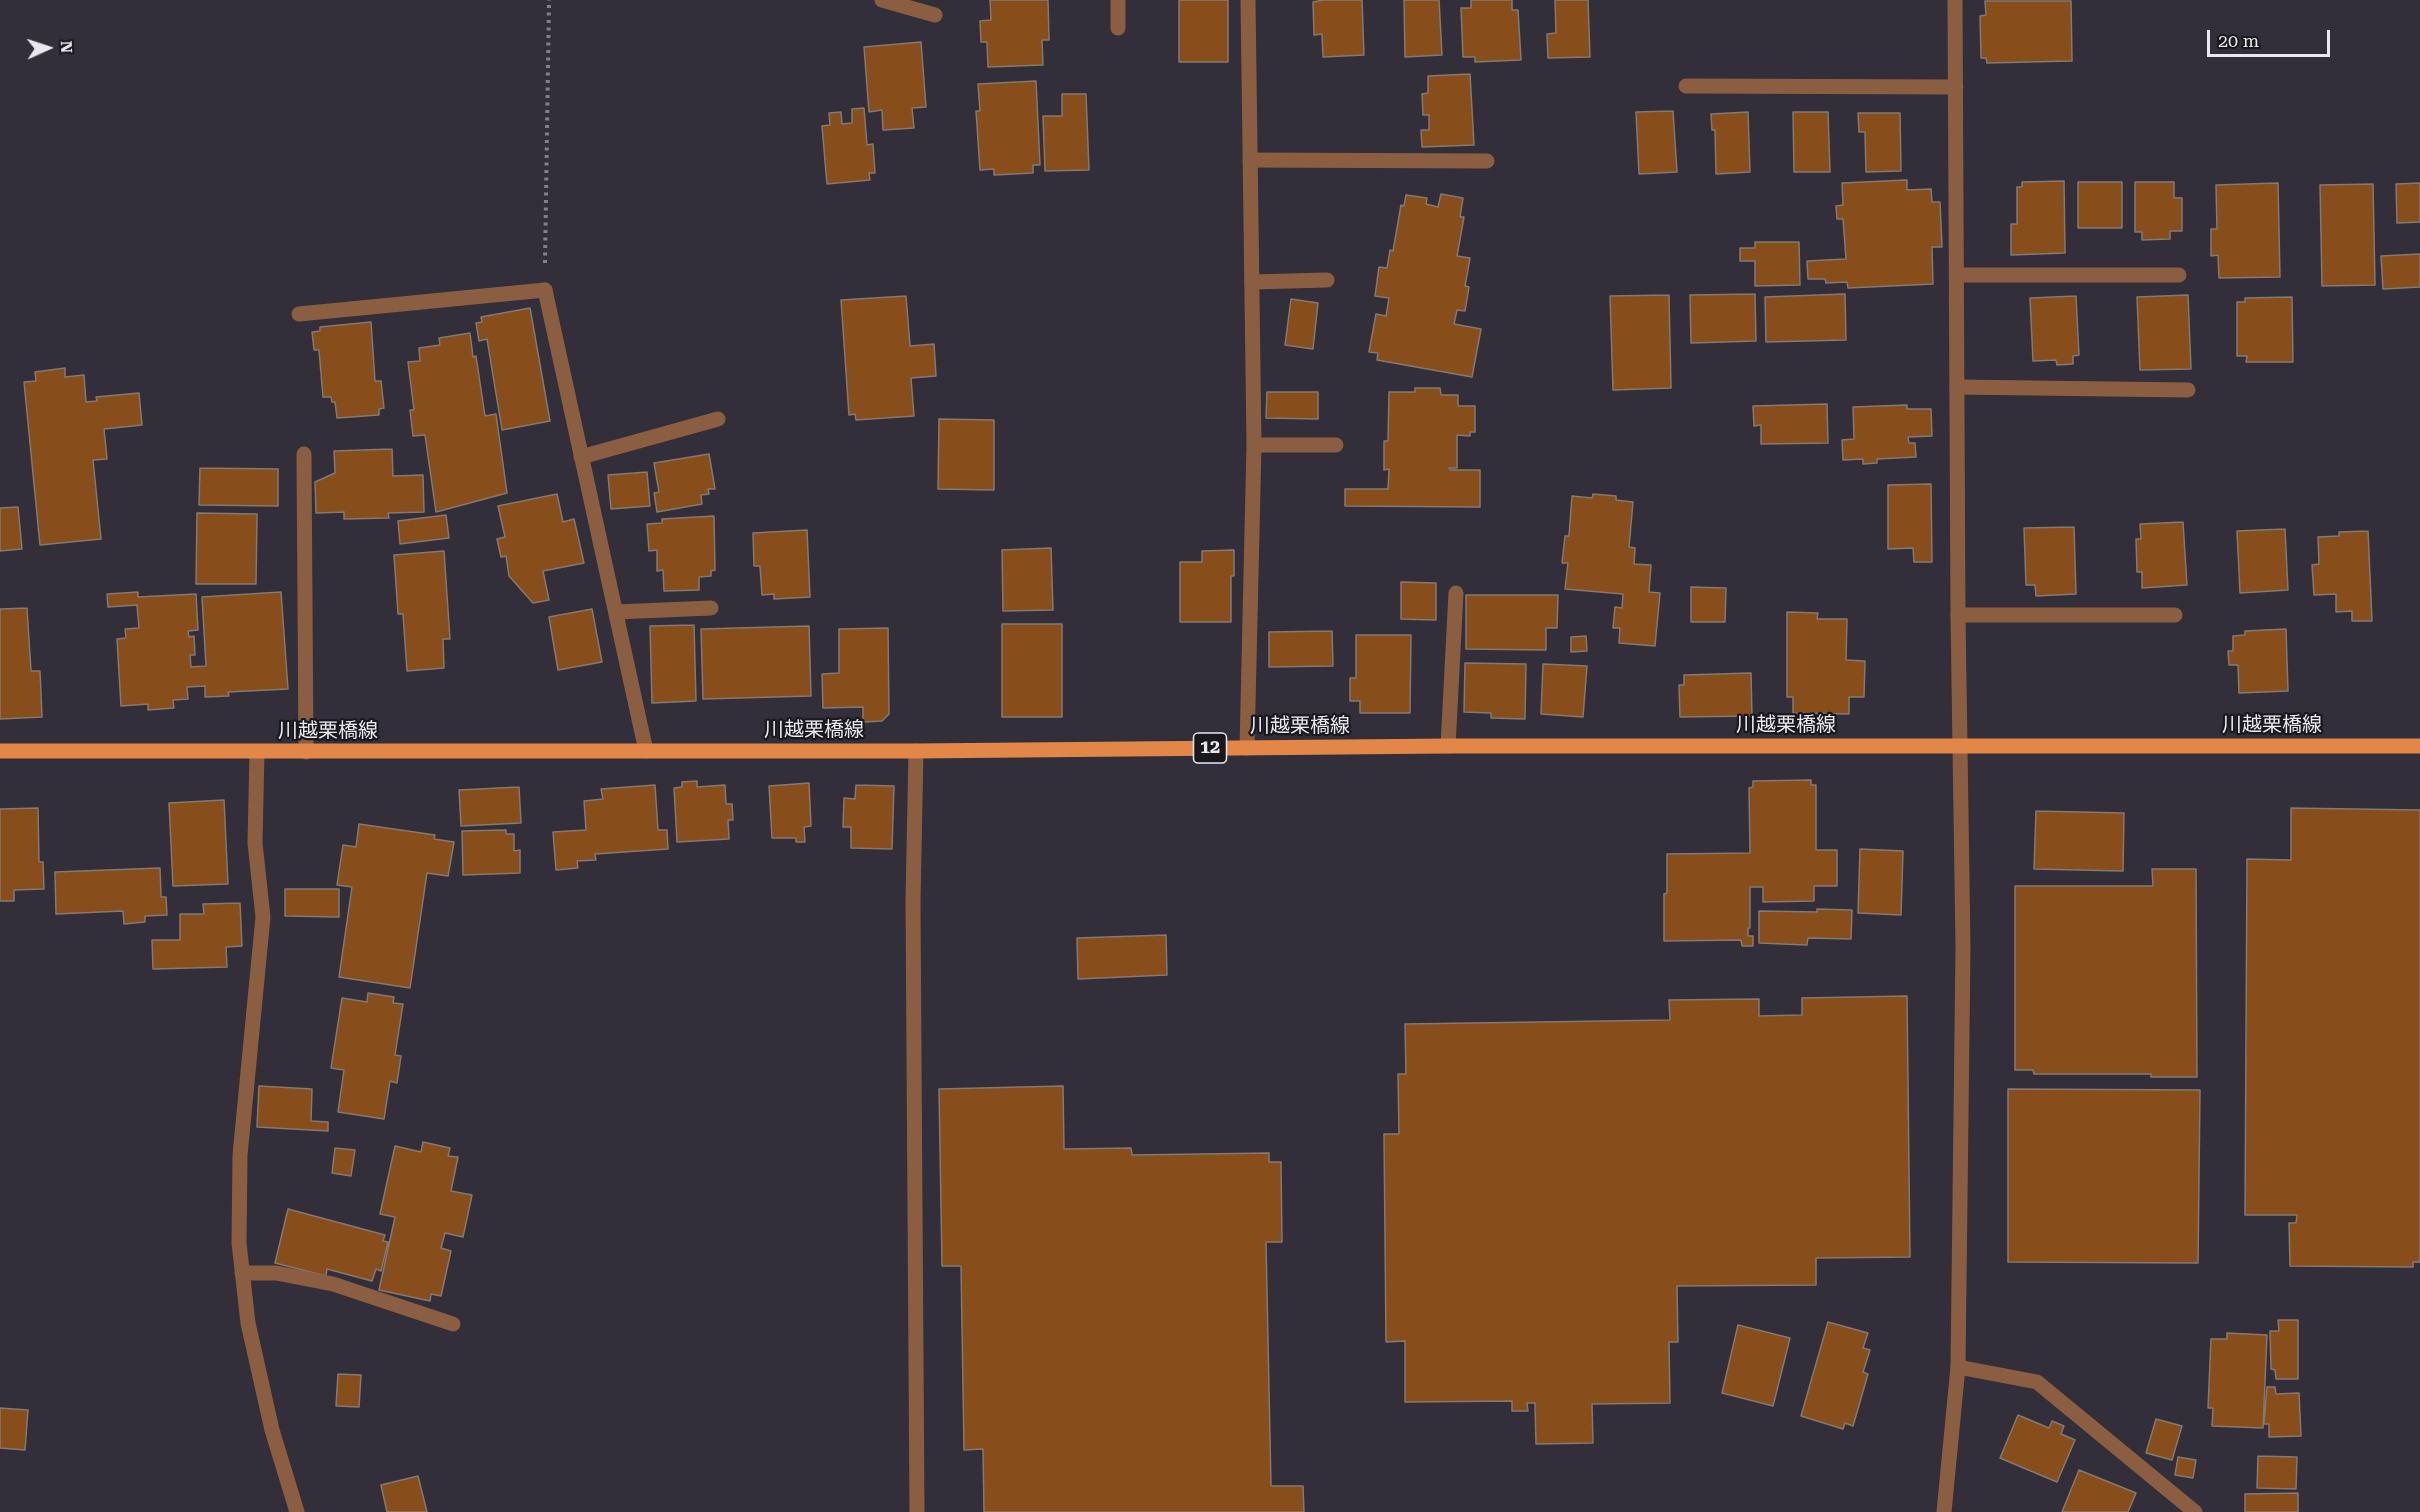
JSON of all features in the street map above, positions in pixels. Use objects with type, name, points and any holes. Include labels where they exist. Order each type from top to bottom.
[{"type":"main road","name":"川越栗橋線","points":[[0,751],[916,751],[1448,746],[2420,746]]},
{"type":"street","points":[[882,0],[935,15]]},
{"type":"street","points":[[1118,0],[1118,28]]},
{"type":"street","points":[[1247,748],[1254,445],[1248,0]]},
{"type":"street","points":[[1944,1512],[1958,1367],[1963,948],[1959,746],[1955,0]]},
{"type":"street","points":[[1686,86],[1956,87]]},
{"type":"street","points":[[1250,160],[1488,161]]},
{"type":"street","points":[[1957,275],[2180,275]]},
{"type":"street","points":[[1252,282],[1327,280]]},
{"type":"street","points":[[299,314],[544,290],[646,751]]},
{"type":"street","points":[[1957,387],[2188,390]]},
{"type":"street","points":[[581,457],[718,419]]},
{"type":"street","points":[[1254,445],[1336,445]]},
{"type":"street","points":[[304,454],[306,752]]},
{"type":"street","points":[[1448,746],[1456,593]]},
{"type":"street","points":[[615,612],[711,608]]},
{"type":"street","points":[[1958,615],[2175,615]]},
{"type":"street","points":[[916,751],[913,901],[917,1512]]},
{"type":"street","points":[[257,752],[255,843],[263,917],[240,1155],[239,1243],[248,1323],[272,1430],[297,1512]]},
{"type":"street","points":[[242,1273],[276,1273],[333,1284],[453,1324]]},
{"type":"street","points":[[1958,1367],[2037,1382],[2195,1512]]},
{"type":"path","points":[[544,290],[549,0]]},
{"type":"building","points":[[990,0],[1048,0],[1049,40],[1042,40],[1043,65],[988,67],[987,42],[981,42],[980,21],[991,20]]},
{"type":"building","points":[[1179,0],[1228,0],[1228,62],[1179,62]]},
{"type":"building","points":[[1362,0],[1364,55],[1323,57],[1322,34],[1314,35],[1313,2]]},
{"type":"building","points":[[1404,0],[1439,0],[1442,55],[1405,57]]},
{"type":"building","points":[[1471,0],[1512,0],[1512,10],[1518,10],[1521,60],[1475,62],[1475,57],[1463,57],[1461,8],[1471,8]]},
{"type":"building","points":[[1555,0],[1588,0],[1590,57],[1548,58],[1547,34],[1556,33]]},
{"type":"building","points":[[1985,1],[2071,1],[2072,61],[1987,63],[1986,58],[1981,58],[1980,16],[1986,15]]},
{"type":"building","points":[[921,42],[926,107],[912,108],[914,128],[883,130],[882,110],[869,112],[864,47]]},
{"type":"building","points":[[1470,74],[1474,145],[1422,147],[1421,130],[1429,130],[1429,115],[1423,115],[1422,94],[1428,93],[1428,76]]},
{"type":"building","points":[[1036,81],[1040,165],[1033,165],[1033,173],[994,175],[994,169],[980,170],[976,111],[980,111],[978,84]]},
{"type":"building","points":[[1062,94],[1086,94],[1089,170],[1045,171],[1043,116],[1062,116]]},
{"type":"building","points":[[864,108],[867,145],[873,144],[875,173],[869,173],[870,180],[827,184],[822,126],[830,125],[829,113],[841,112],[842,124],[852,123],[852,109]]},
{"type":"building","points":[[1673,111],[1677,172],[1639,174],[1636,112]]},
{"type":"building","points":[[1748,112],[1750,172],[1716,174],[1715,130],[1712,130],[1711,114]]},
{"type":"building","points":[[1793,112],[1828,112],[1830,172],[1794,172]]},
{"type":"building","points":[[1858,113],[1900,113],[1901,171],[1866,172],[1865,132],[1859,132]]},
{"type":"building","points":[[1907,180],[1907,190],[1931,189],[1932,202],[1940,202],[1942,247],[1932,247],[1933,284],[1848,288],[1847,282],[1826,283],[1825,279],[1808,279],[1807,261],[1846,259],[1843,219],[1837,219],[1836,206],[1843,205],[1842,183]]},
{"type":"building","points":[[2064,181],[2065,253],[2011,255],[2011,224],[2017,224],[2017,187],[2022,187],[2022,182]]},
{"type":"building","points":[[2078,182],[2122,182],[2122,228],[2078,228]]},
{"type":"building","points":[[2135,182],[2174,182],[2174,198],[2182,198],[2182,231],[2170,231],[2170,239],[2142,240],[2142,232],[2135,232]]},
{"type":"building","points":[[2278,183],[2280,277],[2219,278],[2218,255],[2211,256],[2211,229],[2217,229],[2216,185]]},
{"type":"building","points":[[2420,183],[2420,222],[2397,223],[2396,184]]},
{"type":"building","points":[[2373,184],[2375,285],[2322,286],[2320,185]]},
{"type":"building","points":[[1441,194],[1463,198],[1460,217],[1464,217],[1457,256],[1470,258],[1465,286],[1469,287],[1465,311],[1457,310],[1454,324],[1481,329],[1472,377],[1377,360],[1378,353],[1369,352],[1376,314],[1386,316],[1389,298],[1375,296],[1379,267],[1387,268],[1390,250],[1393,251],[1401,205],[1404,206],[1406,195],[1427,198],[1426,204],[1438,207]]},
{"type":"building","points":[[1755,242],[1799,242],[1800,285],[1755,286],[1755,261],[1740,261],[1740,248],[1755,248]]},
{"type":"building","points":[[2420,254],[2420,287],[2383,289],[2381,256]]},
{"type":"building","points":[[1755,294],[1756,341],[1691,343],[1690,295]]},
{"type":"building","points":[[1845,294],[1846,340],[1766,342],[1765,297]]},
{"type":"building","points":[[1669,295],[1671,388],[1613,390],[1610,296]]},
{"type":"building","points":[[2188,295],[2191,369],[2140,370],[2137,297]]},
{"type":"building","points":[[906,296],[910,346],[934,344],[936,376],[911,378],[914,416],[856,420],[855,414],[849,415],[841,300]]},
{"type":"building","points":[[2076,296],[2079,355],[2073,356],[2073,364],[2057,365],[2056,360],[2033,361],[2030,298]]},
{"type":"building","points":[[2292,297],[2293,362],[2246,362],[2247,356],[2237,356],[2237,302],[2245,302],[2245,298]]},
{"type":"building","points":[[1291,299],[1318,303],[1313,349],[1285,345]]},
{"type":"building","points":[[530,308],[550,421],[502,430],[487,339],[479,341],[476,323],[482,322],[481,317]]},
{"type":"building","points":[[371,322],[375,381],[381,381],[384,408],[379,409],[379,415],[337,418],[335,402],[332,402],[331,397],[323,397],[319,350],[314,350],[312,332],[320,331],[320,327]]},
{"type":"building","points":[[470,333],[473,357],[476,356],[485,416],[496,414],[507,493],[436,512],[425,435],[413,436],[410,410],[414,410],[408,362],[420,361],[419,348],[440,345],[439,338]]},
{"type":"building","points":[[65,368],[65,377],[84,375],[86,402],[97,401],[96,397],[139,393],[142,425],[104,429],[107,459],[93,460],[101,539],[40,545],[24,382],[36,381],[35,372]]},
{"type":"building","points":[[1415,388],[1440,388],[1441,395],[1458,395],[1458,406],[1475,406],[1475,432],[1470,432],[1470,436],[1457,435],[1457,468],[1449,468],[1450,470],[1480,470],[1480,507],[1345,506],[1345,489],[1388,489],[1389,469],[1384,470],[1384,441],[1388,441],[1389,392],[1415,392]]},
{"type":"building","points":[[1267,392],[1318,392],[1318,419],[1266,418]]},
{"type":"building","points":[[1827,404],[1828,443],[1761,444],[1761,425],[1754,426],[1753,406]]},
{"type":"building","points":[[1907,405],[1907,409],[1931,409],[1932,436],[1908,437],[1909,443],[1915,443],[1916,457],[1877,459],[1877,463],[1863,464],[1863,459],[1843,460],[1842,440],[1854,439],[1853,407]]},
{"type":"building","points":[[939,419],[994,420],[994,490],[938,489]]},
{"type":"building","points":[[392,449],[393,476],[423,475],[424,512],[388,513],[389,518],[344,519],[344,512],[316,513],[315,482],[335,473],[334,451]]},
{"type":"building","points":[[709,454],[715,489],[708,489],[709,494],[701,495],[702,504],[657,512],[654,493],[659,492],[654,463]]},
{"type":"building","points":[[200,468],[278,469],[278,506],[199,505]]},
{"type":"building","points":[[647,472],[650,506],[611,509],[608,475]]},
{"type":"building","points":[[1931,484],[1932,562],[1914,562],[1913,548],[1888,549],[1888,485]]},
{"type":"building","points":[[557,494],[563,522],[574,519],[584,563],[543,571],[549,600],[533,603],[509,576],[506,556],[501,557],[497,539],[505,537],[498,506]]},
{"type":"building","points":[[1593,494],[1616,496],[1616,500],[1633,502],[1629,547],[1635,548],[1634,564],[1651,565],[1649,592],[1660,593],[1655,646],[1619,643],[1620,628],[1613,628],[1615,607],[1622,608],[1623,594],[1565,589],[1568,563],[1562,563],[1565,536],[1569,536],[1572,496],[1592,498]]},
{"type":"building","points":[[18,507],[22,549],[0,551],[0,508]]},
{"type":"building","points":[[197,513],[257,514],[256,584],[196,584]]},
{"type":"building","points":[[446,515],[449,538],[400,544],[398,521]]},
{"type":"building","points":[[714,516],[715,570],[711,571],[711,576],[699,577],[699,590],[664,591],[663,570],[657,571],[657,550],[649,551],[647,524],[662,523],[662,519]]},
{"type":"building","points":[[2183,522],[2187,585],[2142,588],[2142,572],[2137,572],[2136,539],[2141,539],[2140,524]]},
{"type":"building","points":[[2074,527],[2076,594],[2036,596],[2035,585],[2026,585],[2024,528]]},
{"type":"building","points":[[2285,529],[2288,590],[2240,593],[2237,531]]},
{"type":"building","points":[[807,530],[810,597],[774,599],[774,594],[762,595],[760,566],[754,566],[753,533]]},
{"type":"building","points":[[2368,531],[2372,621],[2352,621],[2352,611],[2336,612],[2336,594],[2314,595],[2312,565],[2319,564],[2318,537],[2339,536],[2339,532]]},
{"type":"building","points":[[1051,548],[1053,610],[1003,611],[1002,550]]},
{"type":"building","points":[[1234,550],[1234,576],[1231,576],[1231,622],[1180,622],[1180,562],[1202,562],[1202,551]]},
{"type":"building","points":[[444,551],[450,639],[443,639],[444,668],[407,671],[403,614],[398,614],[394,555]]},
{"type":"building","points":[[1401,582],[1436,583],[1436,620],[1401,619]]},
{"type":"building","points":[[1691,587],[1726,588],[1725,622],[1691,622]]},
{"type":"building","points":[[138,592],[138,597],[196,594],[198,630],[188,631],[189,637],[194,636],[195,655],[190,655],[191,667],[206,666],[202,597],[281,592],[288,689],[228,692],[229,696],[205,697],[205,686],[187,687],[188,699],[173,700],[174,708],[148,710],[148,704],[121,706],[117,639],[126,638],[125,629],[139,628],[137,605],[108,607],[107,594]]},
{"type":"building","points":[[1466,595],[1558,595],[1557,628],[1546,628],[1546,650],[1466,649]]},
{"type":"building","points":[[27,608],[31,671],[40,671],[42,717],[0,719],[0,609]]},
{"type":"building","points":[[592,609],[602,662],[558,670],[549,617]]},
{"type":"building","points":[[1787,612],[1818,613],[1817,619],[1847,619],[1846,660],[1865,661],[1864,697],[1849,697],[1849,714],[1793,713],[1793,697],[1787,697]]},
{"type":"building","points":[[1002,624],[1062,624],[1062,717],[1002,717]]},
{"type":"building","points":[[694,625],[696,701],[652,703],[650,626]]},
{"type":"building","points":[[809,626],[811,696],[703,699],[701,629]]},
{"type":"building","points":[[888,628],[889,714],[882,721],[863,722],[863,707],[823,708],[822,674],[839,673],[839,629]]},
{"type":"building","points":[[2286,629],[2288,691],[2239,693],[2238,665],[2229,665],[2228,651],[2233,651],[2233,636],[2245,635],[2245,631]]},
{"type":"building","points":[[1332,631],[1333,666],[1269,667],[1269,632]]},
{"type":"building","points":[[1356,635],[1411,635],[1410,713],[1360,713],[1360,701],[1350,701],[1350,678],[1356,678]]},
{"type":"building","points":[[1586,636],[1587,651],[1571,652],[1571,637]]},
{"type":"building","points":[[1465,663],[1526,664],[1525,719],[1491,718],[1491,713],[1464,712]]},
{"type":"building","points":[[1543,664],[1587,666],[1583,717],[1541,714]]},
{"type":"building","points":[[1751,673],[1752,716],[1680,717],[1679,685],[1684,685],[1684,675]]},
{"type":"building","points":[[1811,780],[1811,785],[1816,785],[1816,850],[1837,850],[1837,886],[1814,886],[1814,901],[1763,902],[1763,887],[1750,887],[1748,936],[1753,936],[1753,946],[1742,946],[1741,940],[1664,941],[1667,854],[1750,853],[1749,788],[1753,787],[1753,781]]},
{"type":"building","points":[[697,781],[697,787],[725,785],[726,804],[732,804],[733,820],[728,820],[729,839],[677,842],[674,788],[682,787],[682,782]]},
{"type":"building","points":[[809,783],[811,826],[804,827],[805,842],[796,842],[796,838],[772,838],[769,786]]},
{"type":"building","points":[[655,785],[658,830],[667,830],[668,849],[595,854],[596,860],[577,861],[578,868],[556,870],[553,832],[586,830],[584,801],[603,799],[601,789]]},
{"type":"building","points":[[856,785],[894,786],[892,849],[851,848],[851,827],[843,827],[844,798],[855,799]]},
{"type":"building","points":[[519,787],[521,823],[461,826],[459,790]]},
{"type":"building","points":[[224,800],[228,884],[173,886],[169,803]]},
{"type":"building","points":[[38,808],[39,862],[43,862],[44,889],[14,890],[14,901],[0,901],[0,809]]},
{"type":"building","points":[[2291,808],[2420,810],[2420,1262],[2413,1262],[2413,1267],[2290,1266],[2289,1223],[2296,1223],[2297,1215],[2245,1215],[2247,859],[2291,860]]},
{"type":"building","points":[[2036,811],[2124,813],[2123,871],[2034,869]]},
{"type":"building","points":[[359,824],[435,835],[434,839],[454,842],[448,876],[427,873],[410,988],[339,977],[352,887],[337,885],[343,845],[356,847]]},
{"type":"building","points":[[506,830],[506,834],[514,834],[514,851],[520,850],[520,873],[463,875],[462,831]]},
{"type":"building","points":[[1860,849],[1903,851],[1901,915],[1858,913]]},
{"type":"building","points":[[160,868],[161,897],[166,897],[167,915],[145,916],[145,922],[124,924],[123,911],[56,914],[55,872]]},
{"type":"building","points":[[2152,869],[2196,869],[2197,1077],[2151,1077],[2151,1074],[2034,1074],[2033,1070],[2015,1070],[2015,886],[2153,886]]},
{"type":"building","points":[[285,889],[339,889],[339,917],[285,916]]},
{"type":"building","points":[[240,903],[242,946],[226,947],[227,967],[153,969],[152,940],[180,940],[180,914],[204,914],[203,904]]},
{"type":"building","points":[[1817,909],[1852,910],[1851,939],[1808,938],[1807,945],[1759,943],[1759,911],[1817,912]]},
{"type":"building","points":[[1166,935],[1167,975],[1078,979],[1077,938]]},
{"type":"building","points":[[368,993],[394,997],[393,1003],[403,1004],[395,1055],[401,1056],[397,1083],[390,1081],[384,1119],[338,1112],[344,1070],[331,1068],[342,998],[367,1002]]},
{"type":"building","points":[[1907,996],[1910,1257],[1816,1258],[1816,1285],[1677,1286],[1678,1342],[1669,1342],[1670,1403],[1592,1404],[1593,1443],[1536,1444],[1535,1403],[1527,1403],[1528,1411],[1512,1411],[1512,1401],[1405,1402],[1405,1341],[1386,1342],[1384,1134],[1399,1134],[1398,1074],[1406,1074],[1405,1024],[1670,1020],[1669,1000],[1759,999],[1759,1016],[1802,1015],[1802,998]]},
{"type":"building","points":[[259,1086],[312,1089],[311,1121],[328,1122],[328,1131],[257,1127]]},
{"type":"building","points":[[1063,1086],[1064,1149],[1131,1148],[1132,1155],[1269,1153],[1269,1162],[1281,1162],[1282,1242],[1266,1242],[1271,1486],[1303,1486],[1304,1512],[984,1512],[983,1449],[964,1450],[961,1266],[942,1266],[939,1089]]},
{"type":"building","points":[[2008,1089],[2200,1090],[2198,1263],[2008,1262]]},
{"type":"building","points":[[423,1142],[450,1148],[448,1156],[458,1157],[451,1191],[472,1195],[463,1237],[445,1233],[441,1248],[451,1251],[441,1296],[431,1294],[430,1301],[379,1290],[395,1217],[380,1214],[395,1146],[421,1152]]},
{"type":"building","points":[[335,1148],[355,1150],[351,1176],[332,1173]]},
{"type":"building","points":[[288,1209],[385,1235],[383,1241],[388,1242],[381,1271],[376,1269],[372,1281],[327,1269],[326,1276],[275,1263]]},
{"type":"building","points":[[2278,1320],[2298,1320],[2298,1379],[2276,1379],[2275,1370],[2271,1369],[2270,1331],[2279,1331]]},
{"type":"building","points":[[1828,1322],[1868,1333],[1863,1348],[1870,1350],[1863,1372],[1868,1374],[1853,1426],[1845,1423],[1843,1429],[1801,1416]]},
{"type":"building","points":[[1738,1325],[1790,1338],[1773,1406],[1722,1393]]},
{"type":"building","points":[[2227,1333],[2267,1335],[2263,1428],[2212,1426],[2213,1408],[2208,1408],[2211,1339],[2227,1339]]},
{"type":"building","points":[[338,1374],[361,1375],[359,1407],[336,1406]]},
{"type":"building","points":[[2267,1387],[2275,1387],[2276,1394],[2299,1393],[2301,1436],[2269,1437],[2269,1424],[2264,1424]]},
{"type":"building","points":[[0,1408],[28,1410],[25,1450],[0,1448]]},
{"type":"building","points":[[2018,1415],[2049,1428],[2052,1421],[2064,1426],[2061,1434],[2075,1440],[2057,1482],[2000,1458]]},
{"type":"building","points":[[2156,1419],[2182,1426],[2172,1460],[2146,1453]]},
{"type":"building","points":[[2258,1456],[2297,1457],[2296,1489],[2257,1488]]},
{"type":"building","points":[[2178,1457],[2196,1460],[2193,1478],[2175,1475]]},
{"type":"building","points":[[2079,1470],[2136,1493],[2128,1512],[2062,1512]]},
{"type":"building","points":[[418,1476],[427,1512],[387,1512],[381,1485]]},
{"type":"building","points":[[2298,1493],[2298,1512],[2245,1512],[2245,1494]]}]
